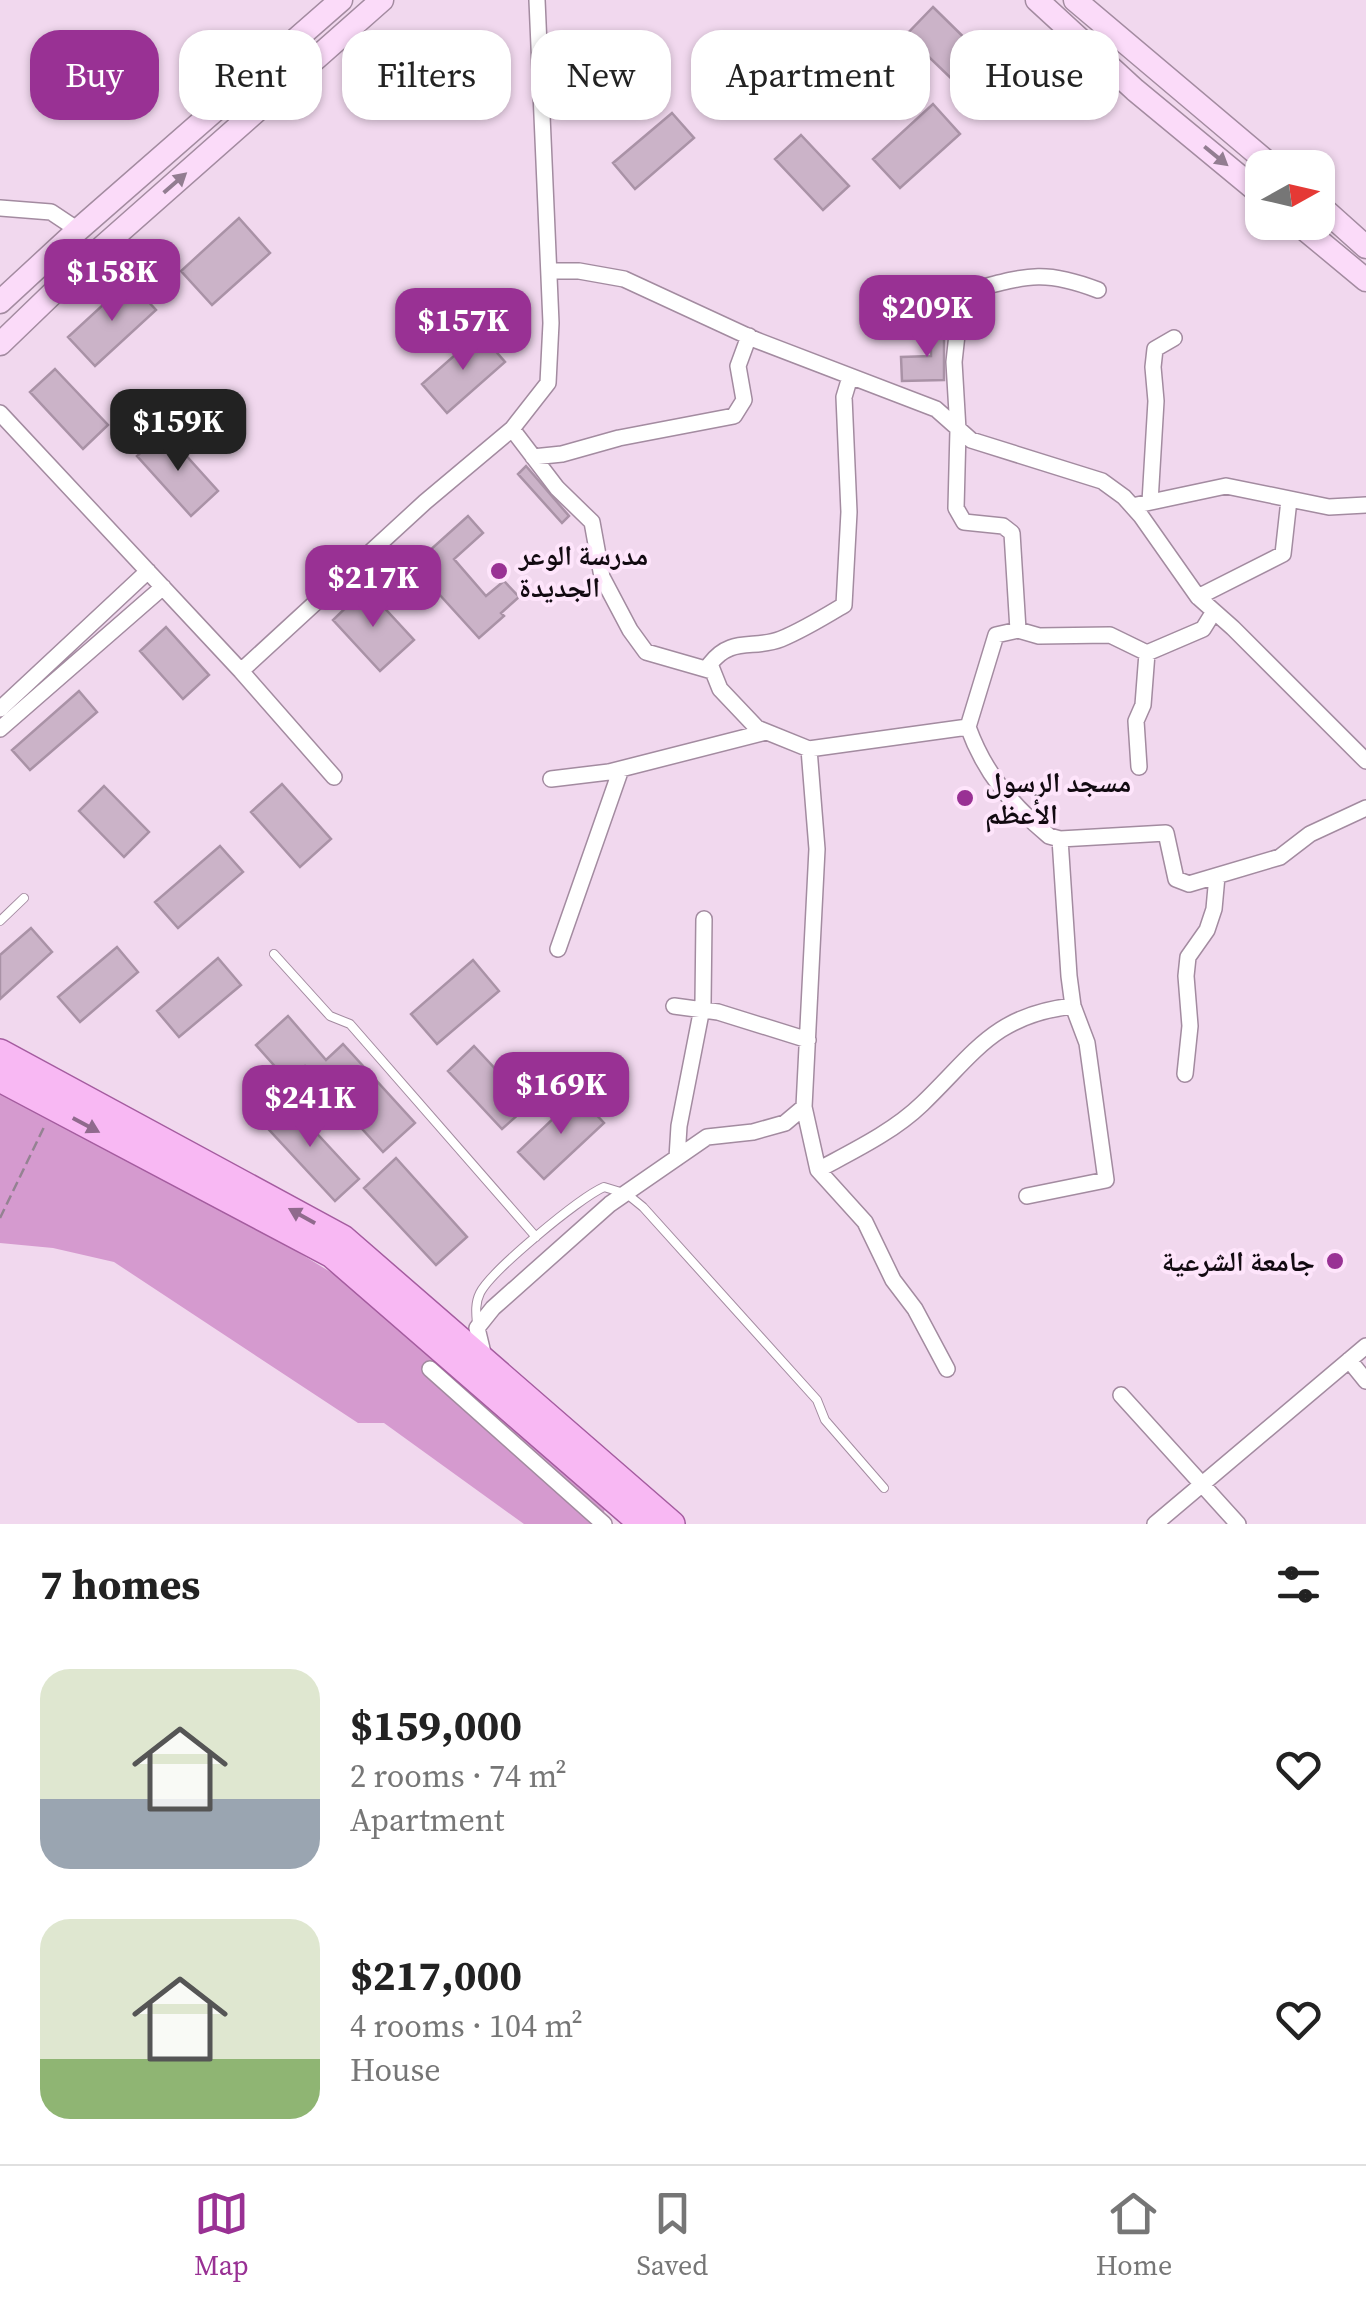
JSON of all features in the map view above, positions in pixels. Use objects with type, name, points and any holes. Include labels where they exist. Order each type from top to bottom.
[{"type":"main road","points":[[0,302],[340,0]]},
{"type":"main road","points":[[0,344],[82,265],[382,0]]},
{"type":"main road","points":[[1038,0],[1135,90],[1245,180]]},
{"type":"main road","points":[[1075,0],[1253,150]]},
{"type":"main road","points":[[1335,219],[1366,246]]},
{"type":"main road","points":[[1318,240],[1366,280]]},
{"type":"main road","points":[[0,1052],[343,1238],[672,1524]]},
{"type":"main road","points":[[0,1078],[332,1254],[608,1517],[642,1524]]},
{"type":"street","points":[[241,671],[512,428],[548,384],[551,322],[537,0]]},
{"type":"street","points":[[0,208],[52,212],[78,230]]},
{"type":"street","points":[[549,271],[579,271],[624,280],[749,336],[936,409],[970,440],[1102,481],[1124,496],[1213,613],[1234,628],[1366,760]]},
{"type":"street","points":[[1018,630],[1012,532],[1003,526],[964,522],[956,508],[958,430],[954,362],[959,316],[976,289],[1013,279],[1054,275],[1098,290]]},
{"type":"street","points":[[533,457],[734,416],[744,400],[738,366],[749,336]]},
{"type":"street","points":[[1150,502],[1155,349],[1174,338]]},
{"type":"street","points":[[850,377],[844,396],[849,512],[844,605],[778,640],[734,645],[719,651],[710,664],[712,671],[739,712],[766,732],[809,750],[968,728]]},
{"type":"street","points":[[0,413],[241,671],[334,777]]},
{"type":"street","points":[[512,428],[557,488],[592,522],[602,576],[646,652],[712,671]]},
{"type":"street","points":[[1132,506],[1226,486],[1329,507],[1366,505]]},
{"type":"street","points":[[1198,597],[1284,554],[1289,500]]},
{"type":"street","points":[[0,709],[148,572]]},
{"type":"street","points":[[0,729],[163,587]]},
{"type":"street","points":[[1147,654],[1203,629],[1213,613]]},
{"type":"street","points":[[1147,654],[1110,635],[1039,636],[1018,630],[996,636],[968,728],[979,758],[1000,790],[1049,836],[1060,839],[1166,834],[1176,879],[1189,884],[1280,858],[1310,834],[1366,808]]},
{"type":"street","points":[[1139,767],[1136,721],[1143,705],[1147,654]]},
{"type":"street","points":[[551,779],[621,769],[766,732]]},
{"type":"street","points":[[809,750],[817,848],[804,1107],[818,1170],[866,1222],[894,1280],[915,1309],[947,1369]]},
{"type":"street","points":[[558,950],[621,769]]},
{"type":"street","points":[[1026,1196],[1106,1180],[1087,1043],[1073,1006],[1060,839]]},
{"type":"street","points":[[1185,1074],[1190,1026],[1188,957],[1207,930],[1214,909],[1217,876]]},
{"type":"street","points":[[677,1158],[678,1126],[702,1011],[704,919]]},
{"type":"street","points":[[674,1006],[718,1012],[808,1040]]},
{"type":"street","points":[[818,1170],[884,1134],[921,1106],[989,1036],[1041,1010],[1073,1006]]},
{"type":"street","points":[[484,1360],[477,1328],[493,1308],[610,1204],[707,1137],[754,1132],[785,1123],[804,1107]]},
{"type":"street","points":[[1155,1524],[1366,1346]]},
{"type":"street","points":[[1349,1360],[1366,1380]]},
{"type":"street","points":[[430,1369],[608,1517]]},
{"type":"street","points":[[1121,1394],[1238,1524]]},
{"type":"lane","points":[[0,921],[24,898]]},
{"type":"lane","points":[[274,954],[330,1016],[350,1024],[536,1237]]},
{"type":"lane","points":[[477,1328],[480,1290],[536,1237],[584,1196],[604,1187],[627,1194],[643,1206],[817,1400],[825,1420],[884,1488]]},
{"type":"path","points":[[0,1218],[52,1108]]},
{"type":"shaded area","points":[[0,1091],[278,1240],[337,1276],[606,1506],[600,1524],[524,1524],[384,1423],[358,1423],[114,1262],[53,1248],[0,1243]]},
{"type":"building","points":[[933,7],[956,30],[950,30],[950,77],[930,58],[930,30],[911,30]]},
{"type":"building","points":[[933,104],[960,134],[900,188],[873,159],[916,120],[930,120]]},
{"type":"building","points":[[671,114],[694,138],[635,189],[613,163],[664,120],[671,120]]},
{"type":"building","points":[[801,135],[849,186],[823,210],[775,159]]},
{"type":"building","points":[[239,218],[270,253],[212,305],[181,271]]},
{"type":"building","points":[[129,281],[156,310],[95,366],[68,337]]},
{"type":"building","points":[[944,324],[944,380],[902,381],[901,357],[931,356],[931,325]]},
{"type":"building","points":[[480,333],[505,362],[447,413],[422,384]]},
{"type":"building","points":[[55,369],[108,425],[83,449],[30,392]]},
{"type":"building","points":[[164,431],[218,491],[191,516],[137,456]]},
{"type":"building","points":[[526,466],[569,516],[562,523],[518,474]]},
{"type":"building","points":[[468,516],[483,533],[454,559],[486,596],[504,581],[519,597],[479,638],[428,582],[424,586],[409,569]]},
{"type":"building","points":[[366,588],[414,640],[380,671],[333,620]]},
{"type":"building","points":[[166,627],[209,675],[183,699],[140,651]]},
{"type":"building","points":[[79,691],[97,712],[30,770],[12,750]]},
{"type":"building","points":[[282,784],[331,839],[300,867],[251,812]]},
{"type":"building","points":[[104,786],[149,832],[124,857],[79,811]]},
{"type":"building","points":[[220,846],[243,872],[178,928],[155,902]]},
{"type":"building","points":[[31,928],[52,952],[0,999],[0,955]]},
{"type":"building","points":[[117,947],[138,972],[80,1022],[58,997]]},
{"type":"building","points":[[218,958],[241,985],[179,1037],[157,1011]]},
{"type":"building","points":[[473,960],[499,991],[437,1044],[411,1014]]},
{"type":"building","points":[[288,1016],[326,1060],[343,1044],[415,1123],[383,1152],[305,1066],[288,1081],[256,1045]]},
{"type":"building","points":[[474,1046],[529,1105],[502,1129],[448,1071]]},
{"type":"building","points":[[578,1095],[604,1123],[544,1179],[518,1152]]},
{"type":"building","points":[[284,1098],[359,1179],[335,1201],[260,1120]]},
{"type":"building","points":[[396,1158],[467,1237],[436,1265],[364,1188]]},
{"type":"place","name":"مدرسة الوعر الجديدة","points":[[499,571]]},
{"type":"place","name":"مسجد الرسول الأعظم","points":[[965,798]]},
{"type":"place","name":"جامعة الشرعية","points":[[1335,1261]]}]
